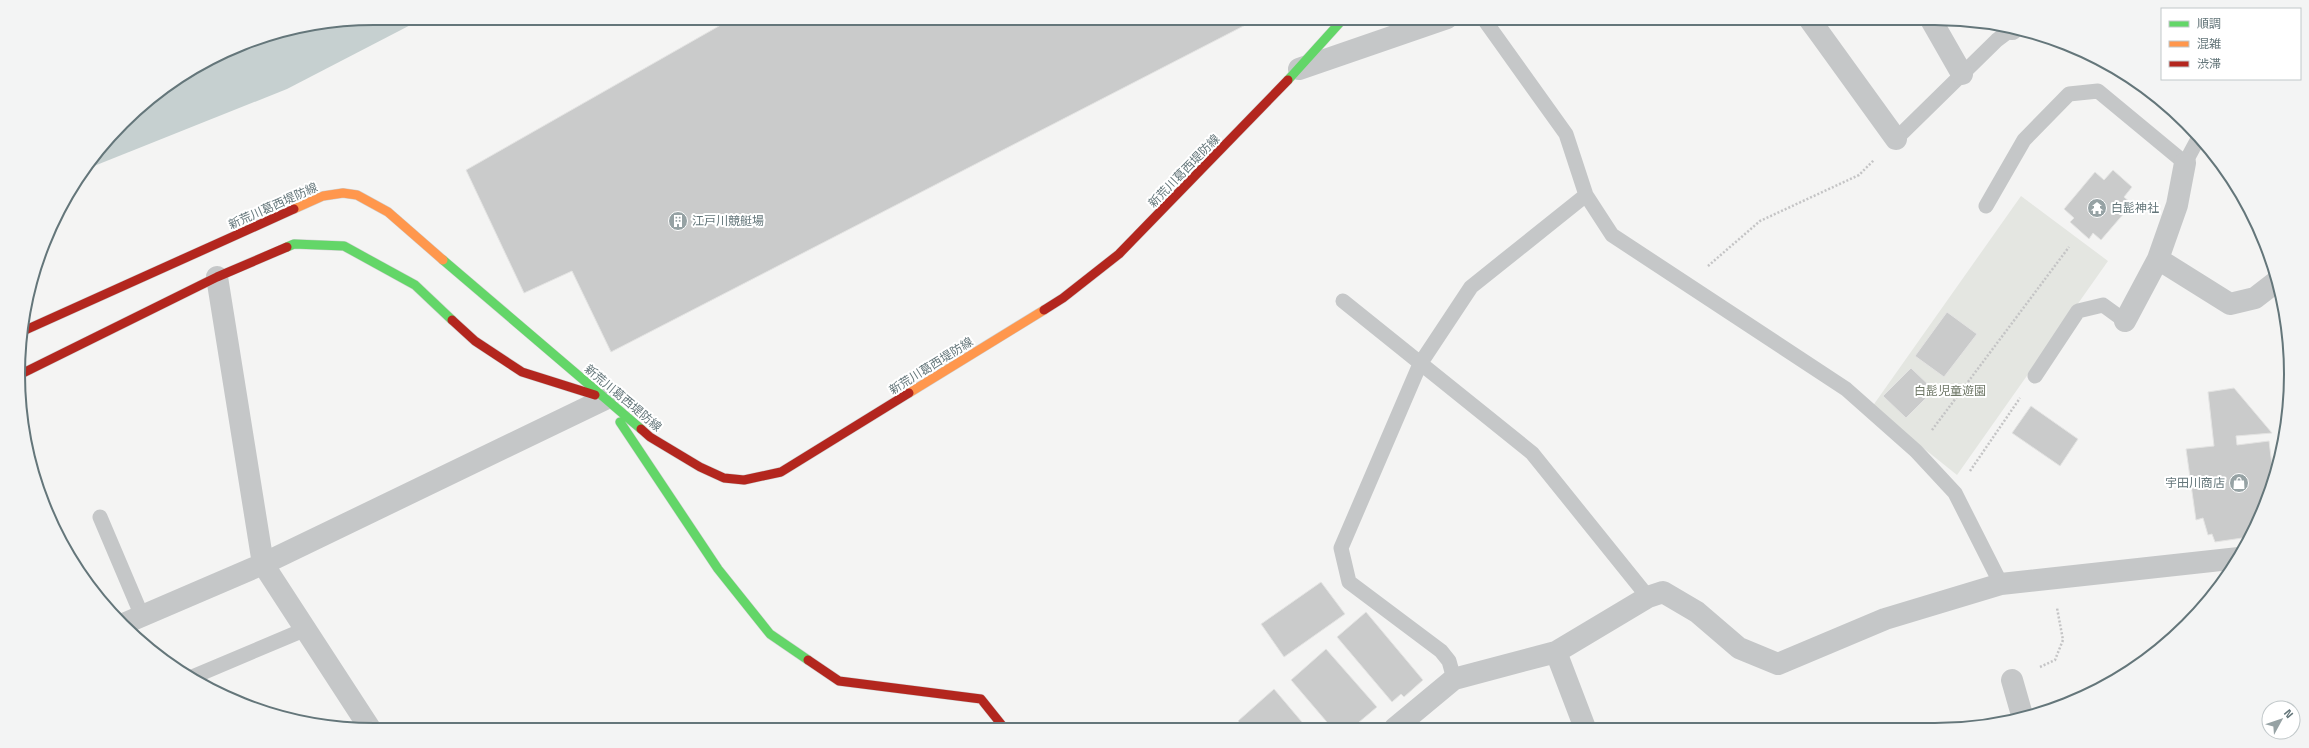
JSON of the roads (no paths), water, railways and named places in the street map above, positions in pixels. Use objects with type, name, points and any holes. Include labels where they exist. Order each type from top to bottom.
[{"type":"main road","name":"新荒川葛西堤防線","points":[[28,329],[323,196],[347,192],[369,198],[388,212],[650,437],[700,467],[724,478],[744,480],[781,472],[1063,298],[1119,254],[1299,69],[1338,25]]},
{"type":"main road","points":[[25,372],[217,277],[294,244],[344,246],[415,285],[475,341],[522,372],[605,398],[718,569],[770,634],[839,681],[981,699],[1000,723]]},
{"type":"street","points":[[1299,69],[1427,25]]},
{"type":"street","points":[[1814,25],[1896,139]]},
{"type":"street","points":[[1934,25],[1962,74]]},
{"type":"street","points":[[2125,322],[2158,259],[2178,206],[2185,163]]},
{"type":"street","points":[[2158,259],[2230,304],[2255,298],[2272,285]]},
{"type":"street","points":[[217,277],[263,564],[366,723]]},
{"type":"street","points":[[128,622],[263,564],[605,398]]},
{"type":"street","points":[[1401,723],[1454,679],[1556,652],[1648,597],[1663,592],[1697,612],[1739,648],[1778,664],[1885,618],[2001,584],[2230,559]]},
{"type":"street","points":[[1556,652],[1584,723]]},
{"type":"street","points":[[2012,680],[2021,712]]},
{"type":"lane","points":[[1488,25],[1566,134],[1586,195],[1612,236],[1846,389],[1916,451],[1955,493],[2001,584]]},
{"type":"lane","points":[[1896,139],[2006,33]]},
{"type":"lane","points":[[1986,206],[2024,140],[2069,94],[2098,91],[2185,163],[2196,143]]},
{"type":"lane","points":[[1454,679],[1449,661],[1441,651],[1349,582],[1341,548],[1420,364],[1472,287],[1586,195]]},
{"type":"lane","points":[[1343,301],[1532,452],[1648,597]]},
{"type":"lane","points":[[2035,376],[2078,311],[2103,305],[2125,322]]},
{"type":"lane","points":[[100,517],[142,616]]},
{"type":"lane","points":[[197,675],[306,629]]},
{"type":"place","name":"白髭神社","points":[[2097,208]]},
{"type":"place","name":"江戸川競艇場","points":[[678,221]]},
{"type":"place","name":"宇田川商店","points":[[2239,483]]},
{"type":"park label","name":"白髭児童遊園","points":[[1950,391]]}]
